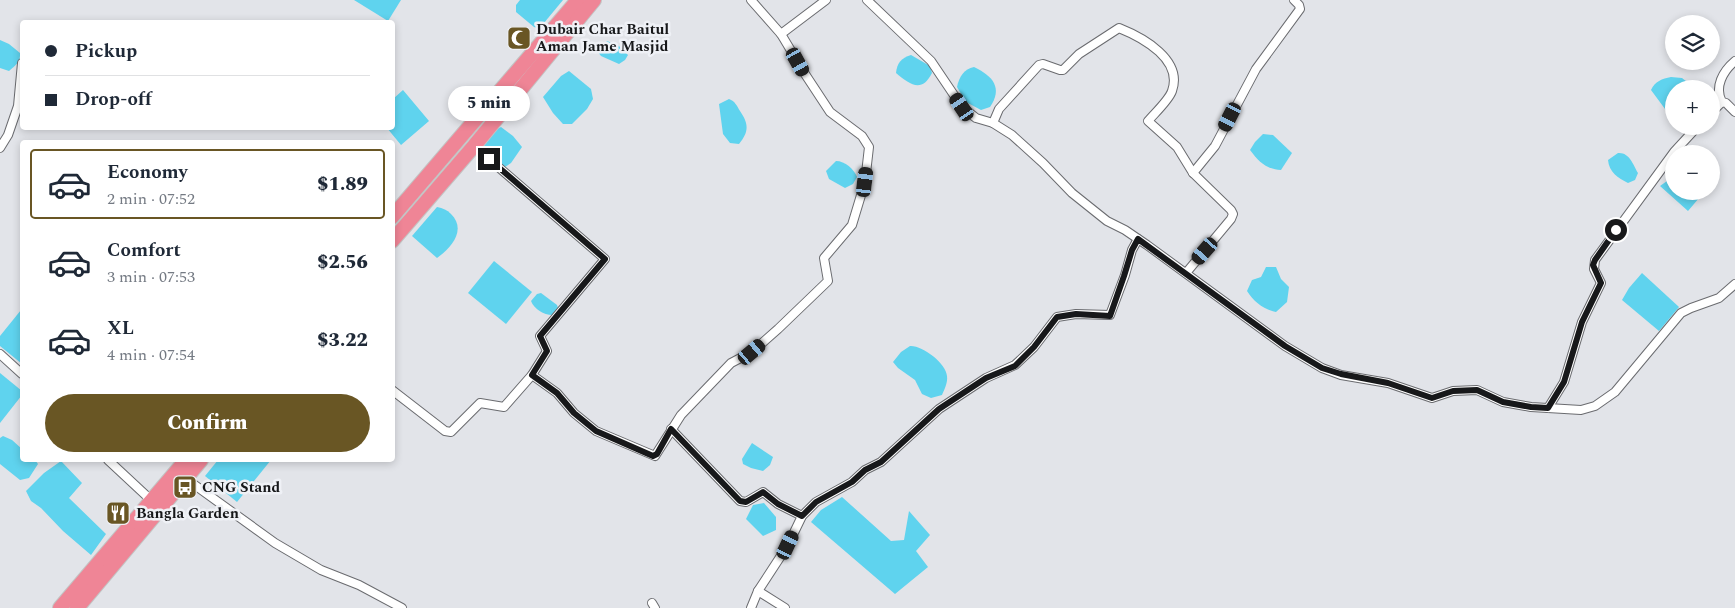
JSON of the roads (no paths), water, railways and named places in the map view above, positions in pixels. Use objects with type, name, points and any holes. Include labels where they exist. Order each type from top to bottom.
[{"type":"highway","points":[[395,214],[578,0]]},
{"type":"highway","points":[[395,238],[474,146],[594,0]]},
{"type":"highway","points":[[77,608],[129,537],[152,501],[184,462]]},
{"type":"highway","points":[[60,608],[199,462]]},
{"type":"street","points":[[532,375],[557,393],[574,413],[596,431],[653,456],[657,454],[681,415],[731,363],[752,352],[828,281],[824,258],[852,225],[865,182],[869,147],[862,136],[830,112],[781,34],[750,0]]},
{"type":"street","points":[[781,34],[826,0]]},
{"type":"street","points":[[867,0],[931,60],[962,107],[976,118],[993,123],[1012,135],[1072,193],[1107,221],[1138,239],[1285,346],[1322,368],[1341,374],[1388,383],[1432,398],[1453,391],[1477,390],[1503,402],[1531,407],[1581,410],[1595,406],[1615,392],[1681,313],[1719,298],[1735,284]]},
{"type":"street","points":[[1193,172],[1215,146],[1256,69],[1300,9],[1294,0]]},
{"type":"street","points":[[993,123],[999,109],[1040,65],[1043,64],[1063,70],[1079,54],[1119,28],[1150,44],[1170,62],[1175,79],[1172,93],[1148,121],[1177,147],[1193,172],[1233,214],[1231,219],[1186,273]]},
{"type":"street","points":[[1735,61],[1728,67],[1722,77],[1719,90],[1722,102],[1726,103],[1735,112]]},
{"type":"street","points":[[0,148],[8,135],[18,106],[20,84]]},
{"type":"street","points":[[1548,408],[1564,382],[1582,322],[1601,283],[1594,269],[1595,260],[1674,152],[1690,135]]},
{"type":"street","points":[[395,392],[445,431],[451,432],[480,403],[504,407],[532,375],[547,351],[540,336],[605,259],[474,146]]},
{"type":"street","points":[[751,608],[758,592],[788,545],[802,516],[816,502],[852,482],[865,470],[881,462],[939,409],[986,378],[1015,366],[1034,347],[1057,317],[1076,314],[1110,316],[1132,250],[1138,239]]},
{"type":"street","points":[[0,354],[20,372]]},
{"type":"street","points":[[671,429],[740,501],[746,502],[763,492],[778,504],[802,516]]},
{"type":"street","points":[[110,462],[152,501]]},
{"type":"street","points":[[185,478],[275,543],[321,570],[359,585],[402,608]]},
{"type":"street","points":[[758,592],[785,608]]},
{"type":"water","points":[[354,0],[401,0],[389,20]]},
{"type":"water","points":[[520,0],[563,0],[539,29],[516,12],[516,5]]},
{"type":"water","points":[[0,40],[9,44],[20,53],[19,61],[9,71],[0,68]]},
{"type":"water","points":[[607,41],[619,46],[628,55],[625,60],[619,64],[601,56],[598,52]]},
{"type":"water","points":[[911,55],[930,66],[932,73],[920,85],[911,84],[896,73],[900,61]]},
{"type":"water","points":[[974,67],[986,74],[996,88],[996,94],[990,107],[981,110],[966,102],[957,87],[963,74]]},
{"type":"water","points":[[569,71],[591,89],[593,99],[587,109],[572,124],[563,124],[543,97],[561,76]]},
{"type":"water","points":[[1671,77],[1685,80],[1665,80],[1665,109],[1651,90],[1655,84]]},
{"type":"water","points":[[403,90],[429,121],[401,145],[389,130],[395,130],[395,97]]},
{"type":"water","points":[[729,99],[737,106],[747,128],[745,136],[739,144],[730,143],[723,134],[719,104]]},
{"type":"water","points":[[501,127],[513,136],[522,147],[511,163],[505,167],[483,146],[497,129]]},
{"type":"water","points":[[1263,134],[1273,135],[1292,153],[1281,170],[1263,164],[1250,150]]},
{"type":"water","points":[[1618,153],[1625,154],[1632,162],[1638,173],[1635,180],[1628,183],[1612,171],[1608,160]]},
{"type":"water","points":[[836,161],[846,164],[854,171],[857,177],[853,184],[845,188],[829,179],[826,171]]},
{"type":"water","points":[[1665,182],[1665,190],[1660,186]]},
{"type":"water","points":[[1676,200],[1697,200],[1688,211]]},
{"type":"water","points":[[437,207],[445,209],[456,220],[458,226],[452,244],[437,258],[412,236]]},
{"type":"water","points":[[494,261],[532,292],[506,324],[468,293]]},
{"type":"water","points":[[1266,267],[1276,267],[1281,279],[1289,287],[1287,302],[1276,312],[1259,304],[1247,291],[1252,280],[1261,277]]},
{"type":"water","points":[[1642,273],[1679,307],[1659,331],[1622,300],[1629,288]]},
{"type":"water","points":[[541,293],[557,305],[558,308],[552,315],[540,311],[532,304],[531,301],[537,294]]},
{"type":"water","points":[[20,311],[20,362],[0,346],[0,336]]},
{"type":"water","points":[[910,346],[921,348],[933,356],[946,371],[946,386],[942,395],[931,398],[922,394],[915,380],[893,362],[901,352]]},
{"type":"water","points":[[0,373],[20,389],[20,398],[0,423]]},
{"type":"water","points":[[3,436],[12,440],[20,447],[20,462],[36,462],[38,464],[29,478],[20,480],[0,464],[0,438]]},
{"type":"water","points":[[752,443],[773,457],[770,465],[763,471],[743,464],[742,459]]},
{"type":"water","points":[[62,462],[82,483],[69,498],[106,534],[91,555],[31,501],[26,491],[44,473]]},
{"type":"water","points":[[216,462],[269,462],[237,502],[205,476]]},
{"type":"water","points":[[842,497],[891,541],[904,540],[909,511],[930,535],[916,551],[928,567],[895,594],[811,522],[821,510]]},
{"type":"water","points":[[764,503],[776,517],[776,530],[763,536],[746,519],[753,505]]},
{"type":"place","name":"Dubair Char Baitul Aman Jame Masjid","points":[[519,38]]},
{"type":"place","name":"CNG Stand","points":[[185,487]]},
{"type":"place","name":"Bangla Garden","points":[[118,513]]}]
